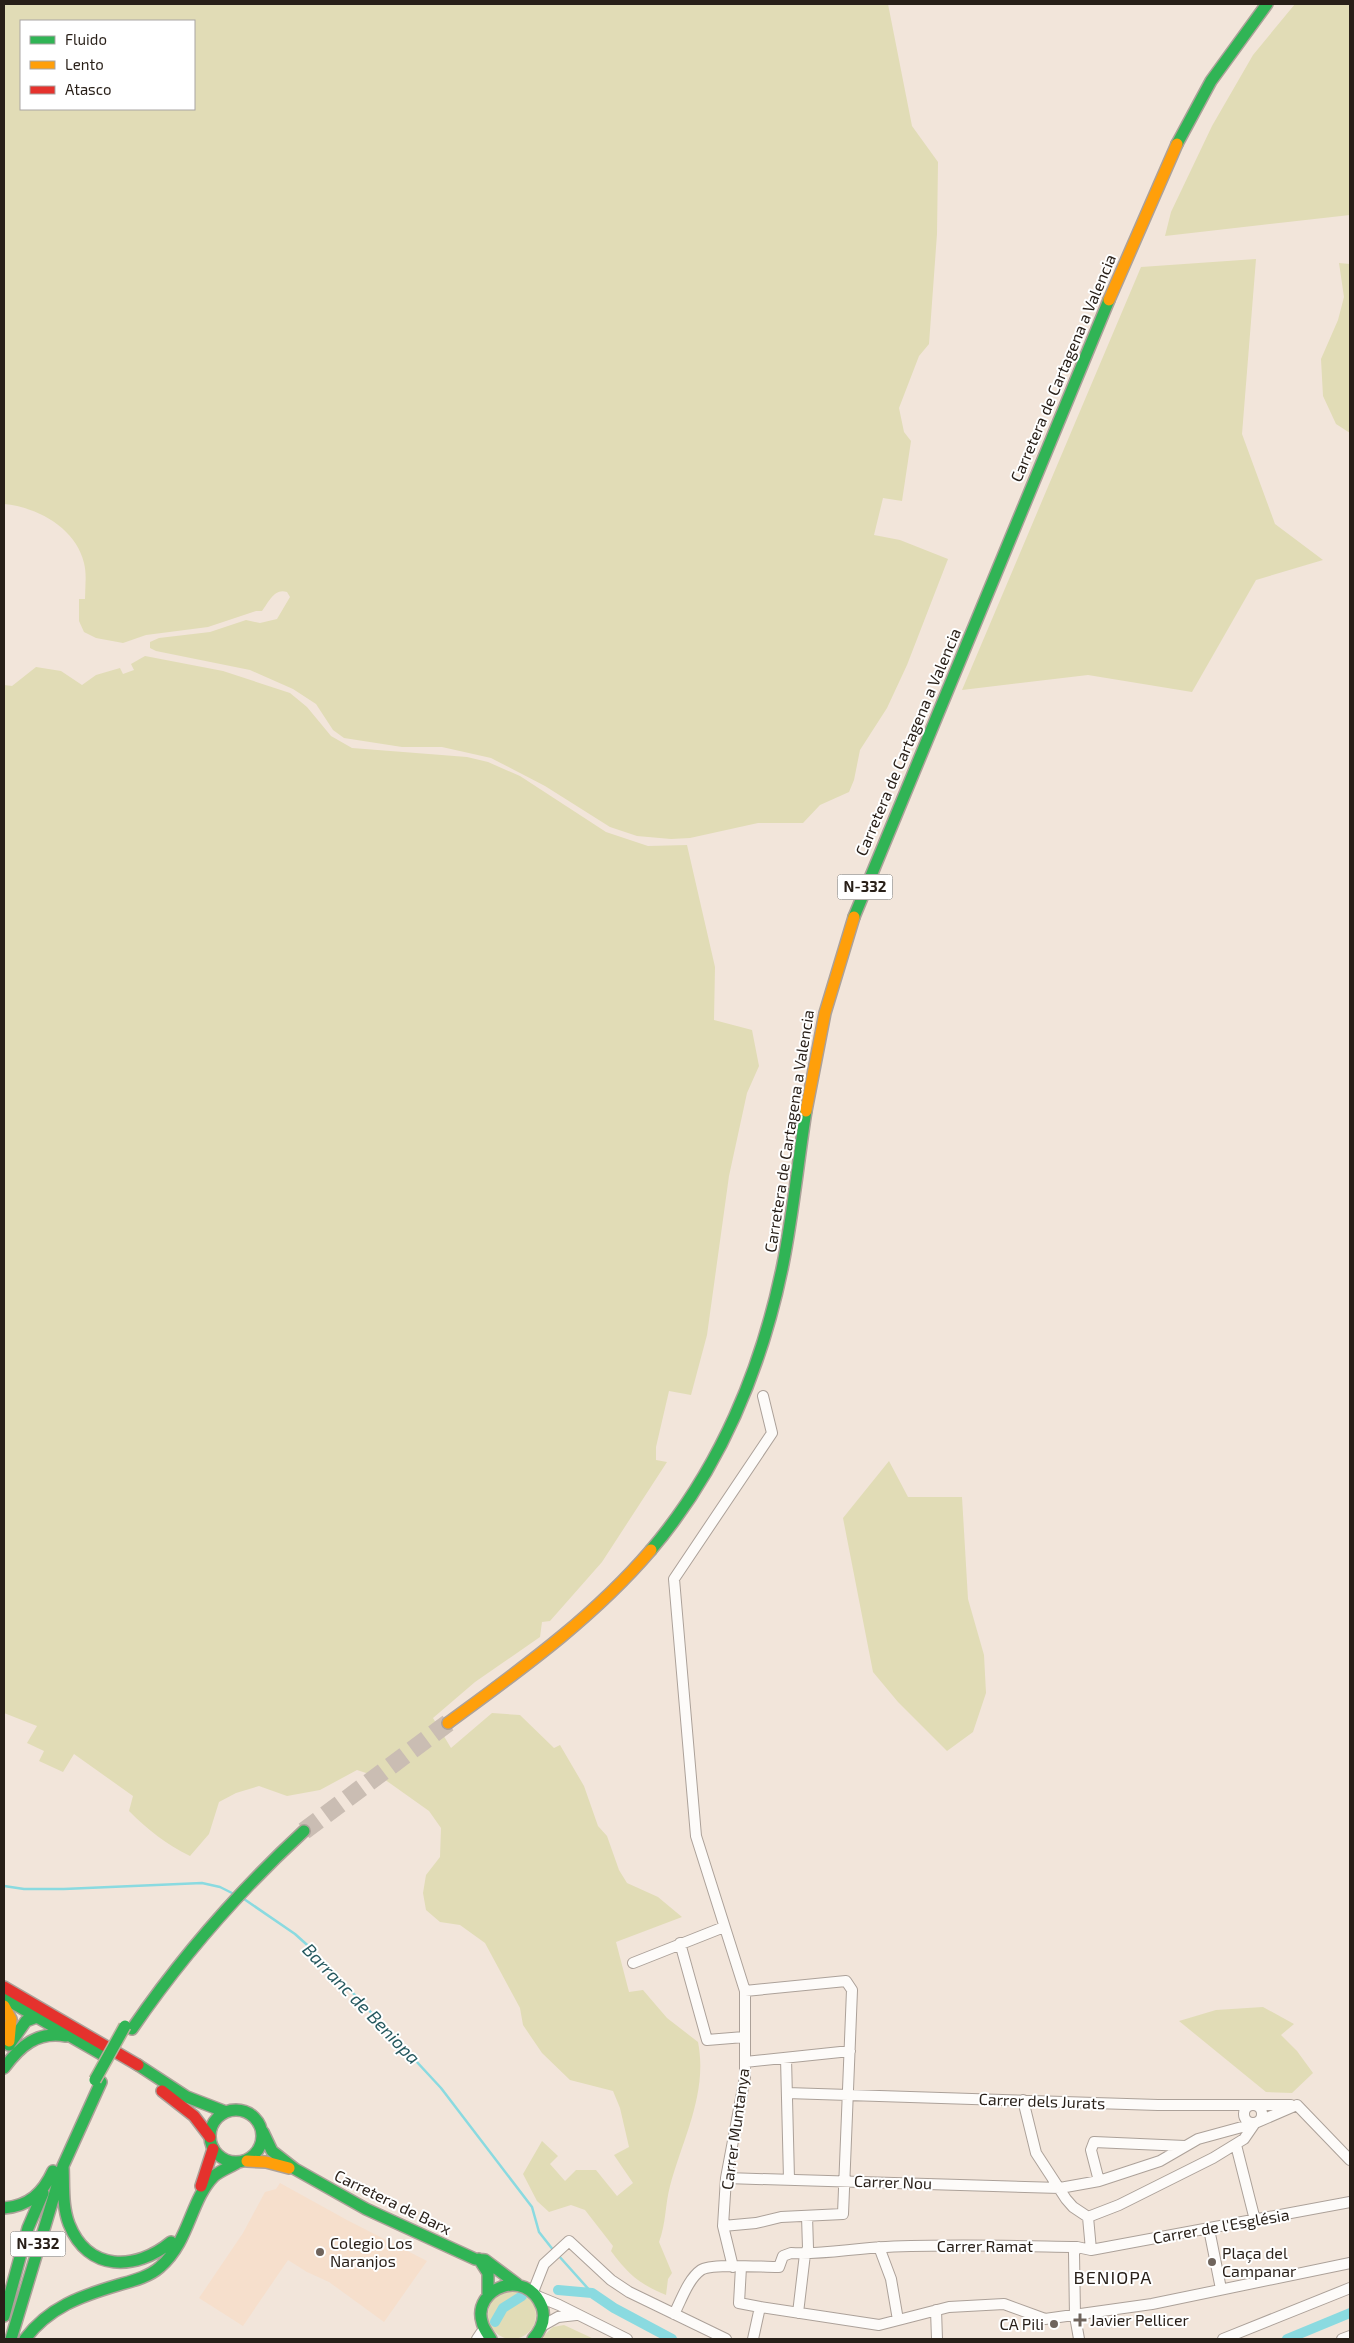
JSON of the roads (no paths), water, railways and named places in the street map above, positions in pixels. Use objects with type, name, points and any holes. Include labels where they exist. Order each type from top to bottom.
[{"type":"main road","name":"Carretera de Cartagena a Valencia","points":[[448,1723],[565,1636],[602,1604],[630,1574],[672,1523],[693,1492],[729,1428],[762,1349],[776,1297],[822,1020],[836,968],[858,904],[1151,200],[1186,124],[1211,81],[1267,4]]},
{"type":"main road","name":"N-332","points":[[11,2339],[30,2270],[63,2166],[98,2081],[129,2027],[173,1963],[237,1885],[252,1879],[304,1831]]},
{"type":"main road","points":[[4,1987],[132,2061],[187,2097],[226,2112]]},
{"type":"main road","points":[[4,1992],[35,2010],[33,2028],[4,2068]]},
{"type":"main road","points":[[4,1998],[126,2068],[172,2098],[194,2116],[210,2137],[213,2149],[205,2177],[179,2232],[153,2258],[134,2263],[103,2259],[90,2252],[78,2240],[67,2216],[63,2166]]},
{"type":"main road","points":[[4,2006],[11,2019],[8,2045],[4,2057]]},
{"type":"main road","points":[[8,2045],[24,2022],[35,2015],[42,2015],[162,2085],[177,2091]]},
{"type":"main road","points":[[25,2041],[46,2034],[56,2033],[74,2038]]},
{"type":"main road","points":[[4,2316],[28,2228],[47,2183],[98,2081]]},
{"type":"main road","points":[[210,2137],[214,2122],[226,2112],[234,2110],[250,2113],[260,2125],[272,2151],[294,2169]]},
{"type":"main road","points":[[25,2339],[40,2319],[71,2300],[140,2278],[158,2269],[175,2251],[207,2185],[215,2175],[242,2162],[260,2149],[263,2132]]},
{"type":"main road","points":[[213,2149],[223,2159],[242,2162],[266,2162],[294,2169]]},
{"type":"main road","name":"Carretera de Barx","points":[[294,2169],[366,2209],[485,2260],[516,2284],[535,2294]]},
{"type":"main road","points":[[4,2208],[12,2208],[32,2200],[47,2183]]},
{"type":"main road","points":[[479,2259],[488,2273],[488,2295],[481,2313],[487,2338]]},
{"type":"main road","points":[[4,2284],[4,2294]]},
{"type":"main road","points":[[488,2295],[501,2286],[516,2284]]},
{"type":"main road","points":[[533,2339],[542,2326],[543,2309],[535,2294]]},
{"type":"street","name":"Carrer Muntanya","points":[[760,2307],[739,2303],[737,2267],[723,2226],[726,2178],[745,2077],[745,1991],[696,1836],[674,1579],[772,1433],[763,1396]]},
{"type":"street","points":[[633,1963],[724,1927]]},
{"type":"street","points":[[680,1944],[699,2004],[707,2040],[744,2037]]},
{"type":"street","points":[[723,2226],[756,2223],[781,2217],[843,2214],[852,1990],[846,1981],[745,1991]]},
{"type":"street","points":[[745,2062],[850,2051]]},
{"type":"street","points":[[786,2058],[789,2179]]},
{"type":"street","name":"Carrer dels Jurats","points":[[787,2093],[1297,2105]]},
{"type":"street","points":[[1023,2100],[1036,2153],[1073,2207],[1088,2217]]},
{"type":"street","points":[[1088,2217],[1119,2205],[1236,2145],[1244,2139],[1255,2123],[1261,2119],[1262,2113],[1259,2108],[1253,2105]]},
{"type":"street","points":[[1297,2105],[1350,2160]]},
{"type":"street","name":"Carrer Nou","points":[[726,2178],[1060,2188],[1099,2181],[1160,2161],[1198,2139],[1255,2123],[1297,2105]]},
{"type":"street","points":[[1099,2181],[1091,2150],[1094,2142],[1185,2146]]},
{"type":"street","points":[[1236,2145],[1255,2220]]},
{"type":"street","name":"Carrer de l'Església","points":[[1091,2250],[1208,2230],[1350,2202]]},
{"type":"street","points":[[798,2313],[805,2254],[808,2248],[807,2216]]},
{"type":"street","points":[[1088,2217],[1091,2250]]},
{"type":"street","points":[[1208,2230],[1221,2289]]},
{"type":"street","points":[[627,2339],[535,2294],[544,2264],[569,2241],[611,2280],[629,2292],[726,2339]]},
{"type":"street","points":[[879,2247],[891,2279],[898,2320]]},
{"type":"street","name":"Carrer Ramat","points":[[737,2267],[779,2267],[785,2254],[879,2247],[1077,2247],[1091,2250]]},
{"type":"street","points":[[1077,2247],[1074,2253],[1075,2316],[1079,2339]]},
{"type":"street","points":[[753,2339],[760,2307],[879,2325],[936,2310],[1004,2304],[1045,2319],[1152,2304],[1350,2264]]},
{"type":"street","points":[[674,2314],[694,2276],[702,2270],[737,2267]]},
{"type":"street","points":[[1223,2339],[1350,2288]]},
{"type":"street","points":[[936,2310],[937,2339]]},
{"type":"street","points":[[542,2326],[558,2317],[576,2315]]},
{"type":"street","points":[[1342,2339],[1350,2336]]},
{"type":"waterway","name":"Barranc de Beniopa","points":[[4,1886],[24,1889],[64,1889],[202,1883],[220,1887],[232,1893]]},
{"type":"waterway","name":"Barranc de Beniopa","points":[[244,1899],[295,1934],[315,1952],[441,2088],[532,2207],[539,2232],[554,2251]]},
{"type":"waterway","name":"Barranc de Beniopa","points":[[558,2255],[592,2293]]},
{"type":"waterway","name":"Barranc de Beniopa","points":[[558,2290],[592,2293],[614,2308],[672,2339]]},
{"type":"waterway","points":[[495,2322],[503,2308],[522,2296]]},
{"type":"waterway","name":"Barranc de Beniopa","points":[[1287,2339],[1350,2313]]},
{"type":"tunnel","points":[[304,1831],[448,1723]]},
{"type":"place","name":"Colegio Los Naranjos","points":[[320,2252]]},
{"type":"place","name":"Plaça del Campanar","points":[[1212,2262]]},
{"type":"place","name":"Javier Pellicer","points":[[1080,2320]]},
{"type":"place","name":"CA Pili","points":[[1054,2324]]},
{"type":"district","name":"BENIOPA","points":[[1113,2278]]}]
